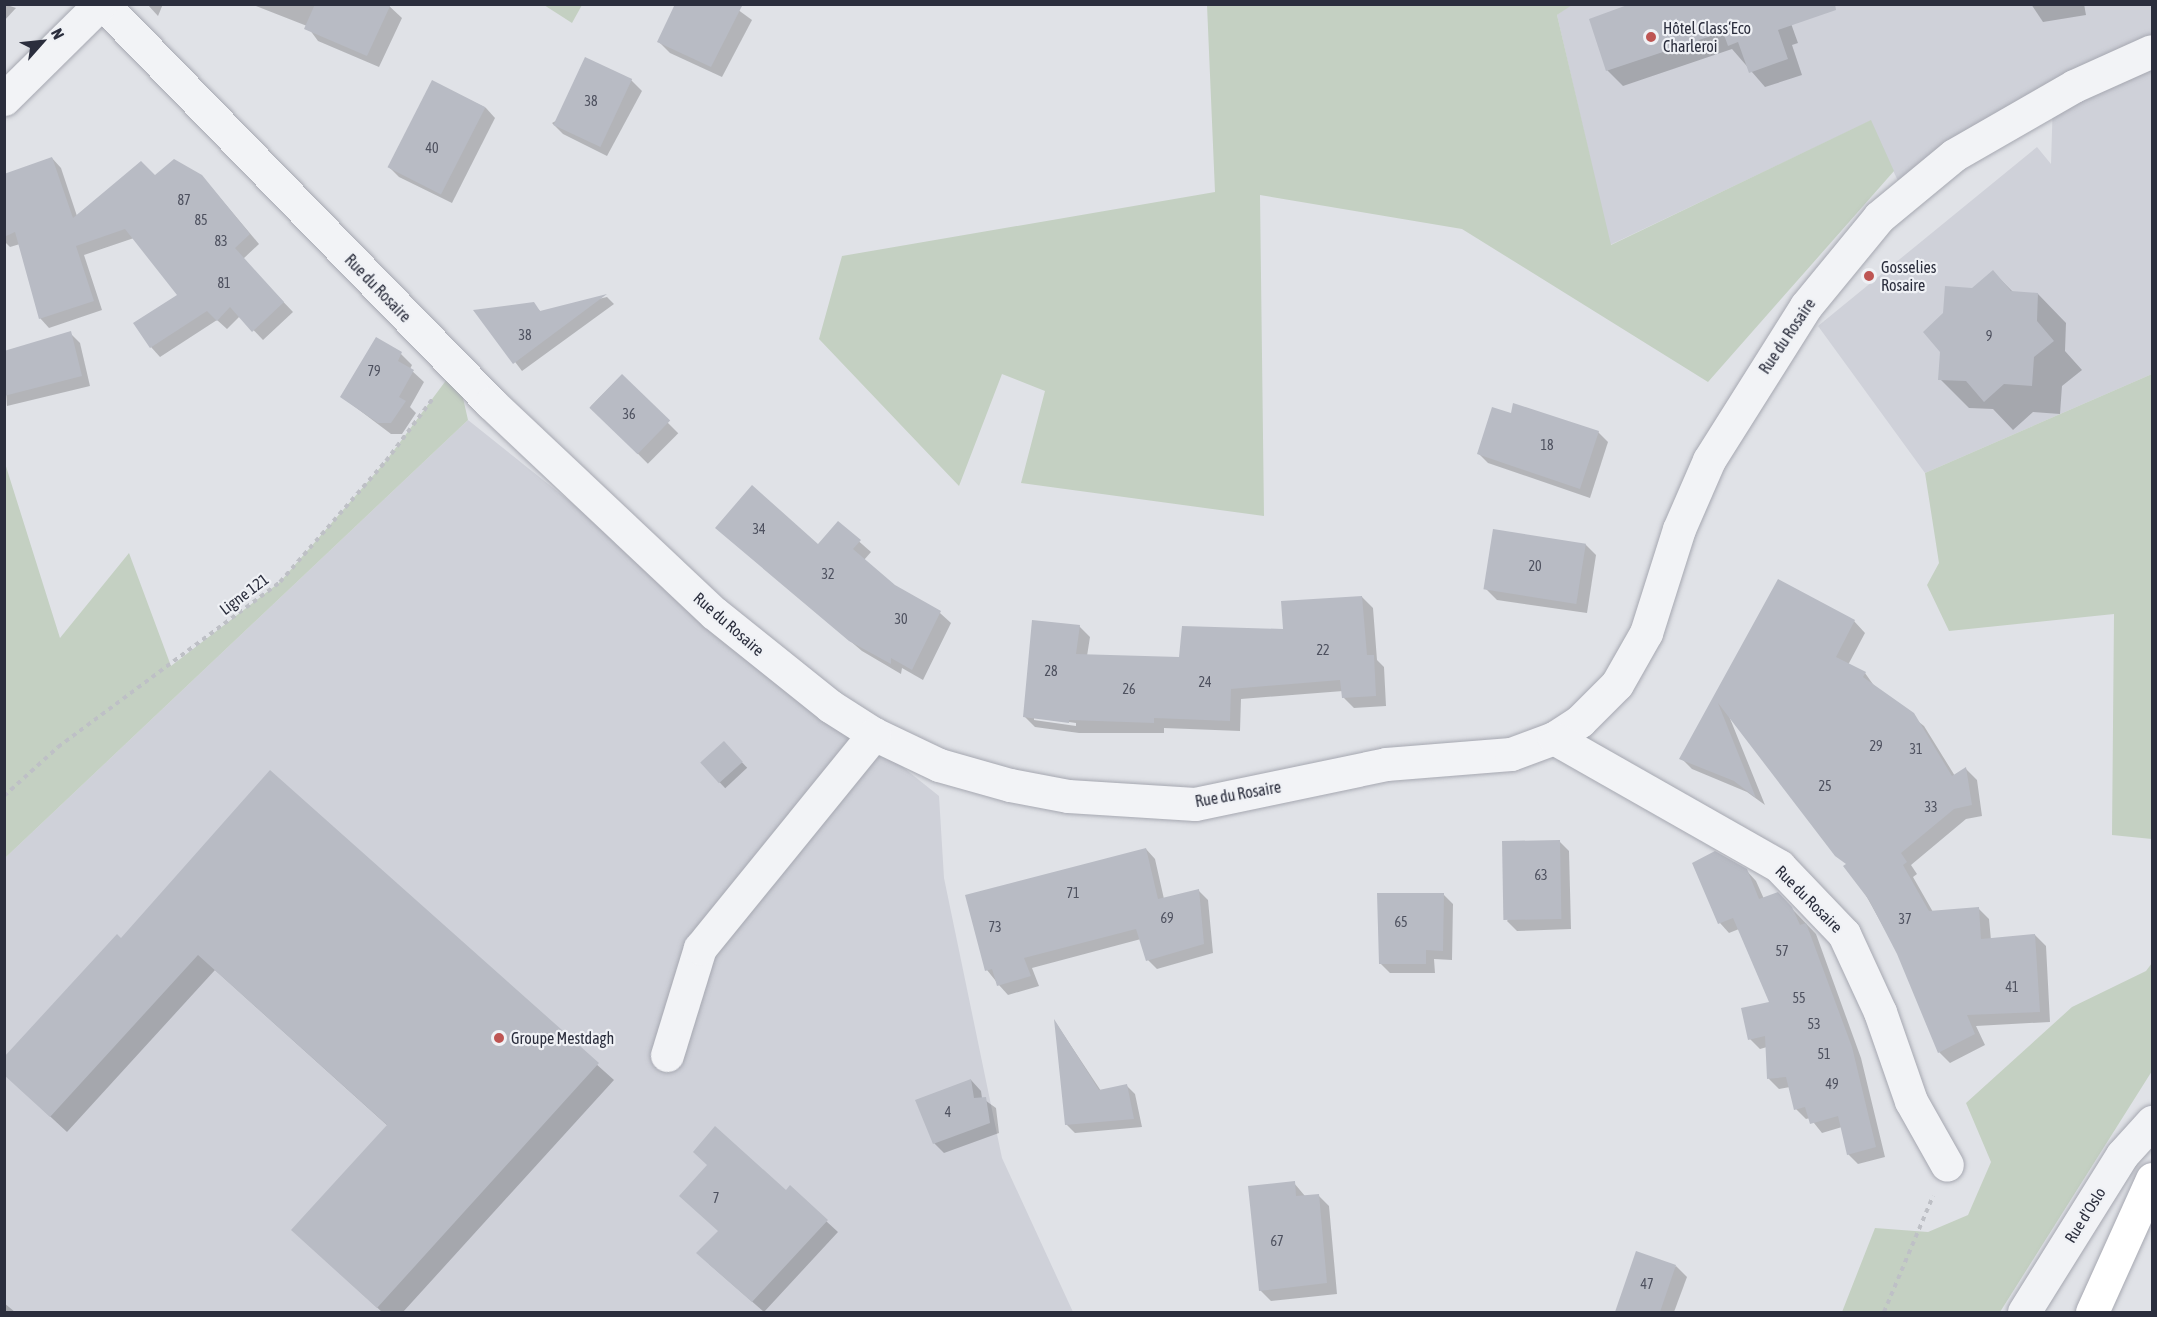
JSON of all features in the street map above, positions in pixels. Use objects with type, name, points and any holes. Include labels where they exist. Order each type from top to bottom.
[{"type":"highway","points":[[2092,1312],[2152,1179]]},
{"type":"street","points":[[4,99],[37,63],[102,4]]},
{"type":"street","name":"Rue du Rosaire","points":[[102,4],[456,368],[714,613],[795,680],[874,734],[939,765],[1010,785],[1068,796],[1195,804],[1386,764],[1511,754],[1554,738],[1580,722],[1617,684],[1646,633],[1679,529],[1709,460],[1806,306],[1879,217],[1954,155],[2074,86],[2152,51]]},
{"type":"street","points":[[4,60],[37,63]]},
{"type":"street","points":[[667,1055],[700,948],[874,734]]},
{"type":"street","name":"Rue du Rosaire","points":[[1554,738],[1779,866],[1844,933],[1880,1012],[1911,1101],[1947,1166]]},
{"type":"street","name":"Rue d'Oslo","points":[[2024,1312],[2122,1155],[2152,1122]]},
{"type":"path","name":"Ligne 121","points":[[4,796],[58,747],[280,582],[386,461],[456,368]]},
{"type":"path","points":[[1884,1312],[1947,1166]]},
{"type":"shaded area","points":[[1572,4],[2152,5],[2152,374],[1925,473],[1818,326],[2037,147],[2051,164],[2053,99],[1905,196],[1870,121],[1610,245],[1557,15]]},
{"type":"shaded area","points":[[468,420],[939,796],[944,878],[1002,1158],[1073,1312],[5,1312],[5,858]]},
{"type":"green space","points":[[544,5],[582,5],[572,23]]},
{"type":"green space","points":[[1207,5],[1572,5],[1557,15],[1611,245],[1871,120],[1894,171],[1708,382],[1462,229],[1260,195],[1264,516],[1021,483],[1045,391],[1002,374],[959,486],[819,339],[842,256],[1215,192]]},
{"type":"green space","points":[[456,367],[468,420],[5,858],[4,460],[60,638],[129,553],[171,666],[280,582],[386,461]]},
{"type":"green space","points":[[2152,374],[2152,839],[2112,835],[2114,614],[1949,631],[1927,585],[1939,563],[1925,473]]},
{"type":"green space","points":[[2152,963],[2152,1071],[2000,1312],[1842,1312],[1875,1228],[1928,1232],[1968,1215],[1991,1162],[1966,1103],[2072,1007],[2146,971]]},
{"type":"building","points":[[315,4],[391,4],[367,56],[304,29]]},
{"type":"building","points":[[675,4],[743,4],[711,67],[657,42]]},
{"type":"building","name":"Hôtel Class‘Eco Charleroi","points":[[1630,4],[1835,4],[1836,10],[1778,30],[1788,59],[1749,73],[1738,42],[1728,46],[1723,32],[1606,71],[1589,19]]},
{"type":"building","points":[[585,57],[632,79],[600,147],[553,125]]},
{"type":"building","points":[[432,80],[485,107],[441,195],[388,167]]},
{"type":"building","points":[[52,157],[73,218],[141,161],[155,175],[174,159],[202,175],[250,234],[235,248],[284,302],[252,332],[230,307],[217,321],[207,311],[150,348],[133,323],[177,295],[125,229],[76,246],[94,301],[39,319],[15,232],[4,237],[4,174]]},
{"type":"building","points":[[1993,270],[2011,291],[2038,293],[2037,321],[2054,341],[2034,357],[2032,386],[2004,384],[1984,402],[1966,381],[1938,380],[1940,352],[1923,332],[1943,313],[1945,286],[1972,288]]},
{"type":"building","points":[[607,294],[513,364],[473,310],[534,302],[540,311]]},
{"type":"building","points":[[71,331],[82,376],[4,396],[4,351]]},
{"type":"building","points":[[376,337],[402,352],[398,361],[414,370],[399,397],[406,401],[391,423],[378,423],[340,397]]},
{"type":"building","points":[[622,374],[670,421],[638,454],[589,408]]},
{"type":"building","points":[[1513,403],[1599,431],[1580,489],[1477,454],[1492,407],[1511,413]]},
{"type":"building","points":[[752,485],[818,544],[838,521],[861,540],[853,549],[895,585],[941,611],[912,670],[891,658],[891,664],[849,641],[715,528]]},
{"type":"building","points":[[1493,529],[1586,544],[1576,604],[1483,589]]},
{"type":"building","points":[[1778,579],[1855,620],[1836,657],[1866,672],[1863,677],[1914,713],[1952,776],[1966,767],[1972,805],[1954,809],[1901,853],[1907,862],[1903,865],[1929,911],[1979,907],[1981,939],[2035,934],[2040,1012],[1967,1015],[1975,1034],[1938,1053],[1897,954],[1869,900],[1843,866],[1846,864],[1835,856],[1718,703],[1756,798],[1734,781],[1679,759]]},
{"type":"building","points":[[1362,596],[1367,655],[1374,655],[1376,696],[1342,698],[1340,680],[1231,689],[1230,721],[1154,718],[1154,723],[1069,720],[1069,723],[1023,717],[1032,620],[1080,625],[1076,654],[1179,657],[1182,626],[1283,629],[1281,601]]},
{"type":"building","points":[[724,741],[743,762],[719,783],[700,762]]},
{"type":"building","name":"Groupe Mestdagh","points":[[270,770],[599,1063],[377,1308],[291,1230],[387,1125],[198,955],[50,1117],[4,1075],[4,1057],[117,934],[121,938]]},
{"type":"building","points":[[1560,840],[1561,919],[1503,920],[1502,841]]},
{"type":"building","points":[[1146,848],[1158,899],[1199,889],[1204,944],[1146,961],[1136,929],[1024,958],[1031,976],[997,986],[992,969],[985,971],[965,895]]},
{"type":"building","points":[[1715,851],[1747,869],[1759,899],[1778,892],[1792,907],[1800,925],[1806,923],[1852,1047],[1876,1147],[1847,1155],[1838,1116],[1810,1124],[1805,1107],[1794,1110],[1786,1077],[1767,1079],[1765,1036],[1748,1040],[1741,1008],[1769,1002],[1733,918],[1718,924],[1692,863]]},
{"type":"building","points":[[1377,893],[1444,893],[1443,951],[1426,950],[1426,964],[1379,964]]},
{"type":"building","points":[[1054,1019],[1099,1090],[1127,1084],[1134,1119],[1065,1125]]},
{"type":"building","points":[[971,1079],[974,1098],[986,1097],[990,1123],[933,1144],[915,1100]]},
{"type":"building","points":[[715,1126],[786,1190],[790,1185],[828,1220],[752,1302],[696,1253],[718,1231],[679,1196],[707,1165],[693,1152]]},
{"type":"building","points":[[1295,1181],[1296,1196],[1319,1194],[1327,1283],[1259,1291],[1248,1186]]},
{"type":"building","points":[[1636,1251],[1676,1265],[1660,1312],[1615,1312]]},
{"type":"place","name":"Hôtel Class‘Eco Charleroi","points":[[1651,37]]},
{"type":"place","name":"Gosselies Rosaire","points":[[1869,276]]},
{"type":"place","name":"Groupe Mestdagh","points":[[499,1038]]}]
